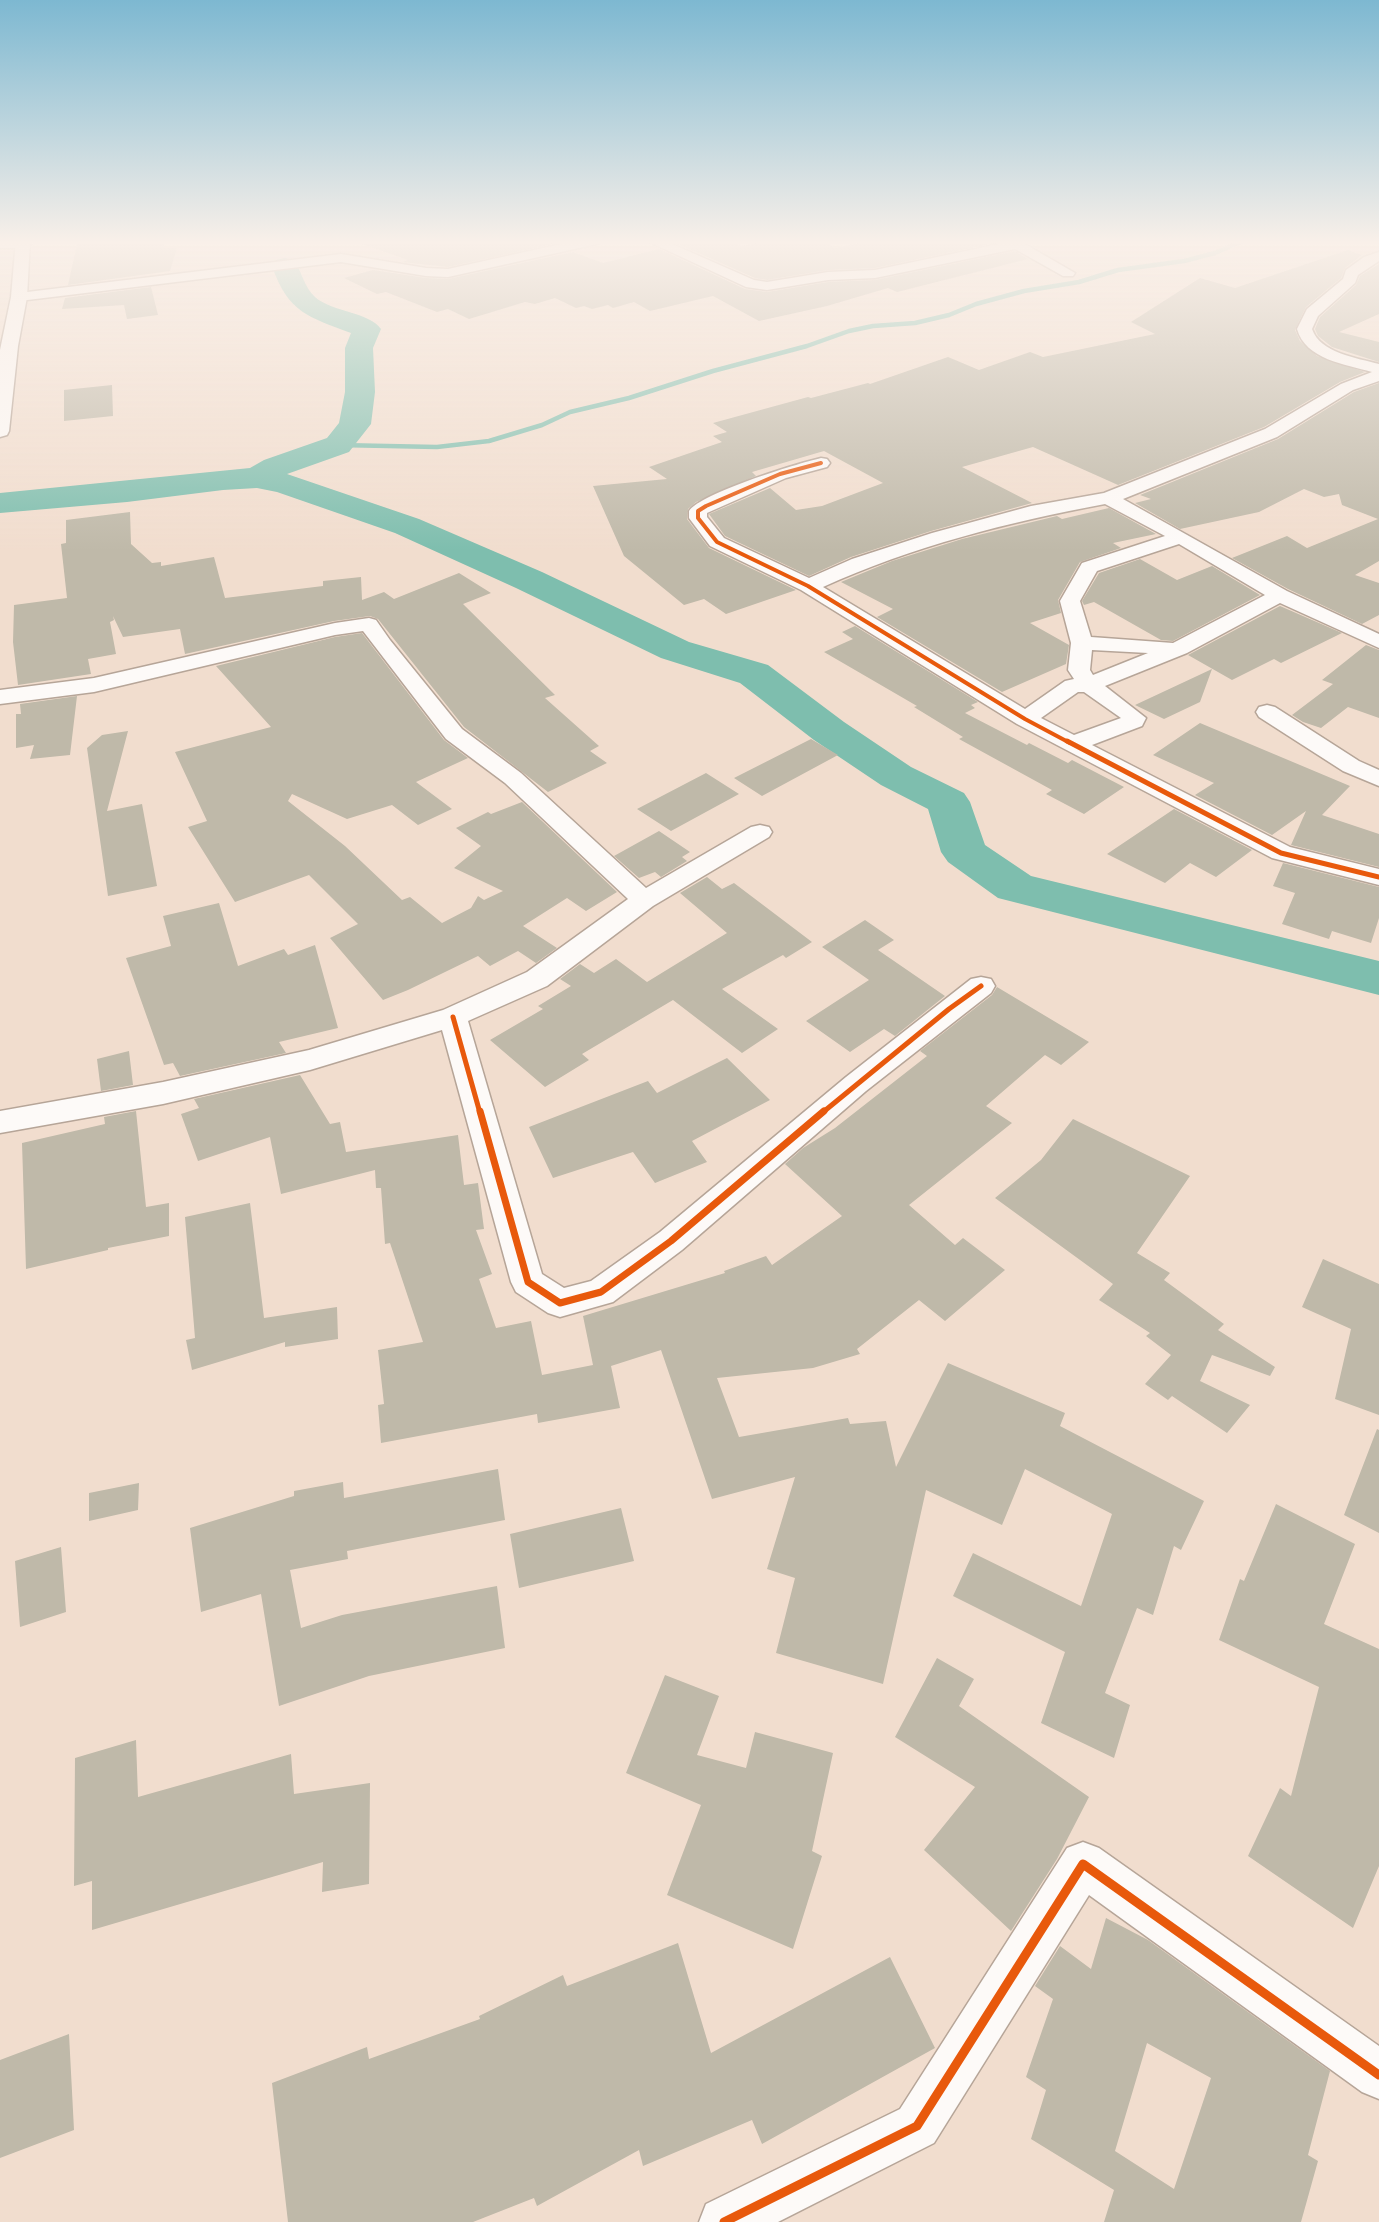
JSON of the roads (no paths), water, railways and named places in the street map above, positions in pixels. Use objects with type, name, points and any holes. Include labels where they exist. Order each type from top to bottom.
[{"type":"main road","points":[[0,431],[4,347]]},
{"type":"street","points":[[1309,344],[1319,350],[1379,369]]},
{"type":"street","points":[[808,586],[859,563],[939,537],[1031,512],[1108,498],[1271,433],[1347,387],[1379,375]]},
{"type":"street","points":[[821,463],[780,474],[706,506],[698,511],[698,518],[717,542],[808,586],[1025,719],[1072,744],[1281,853],[1379,877]]},
{"type":"street","points":[[1108,498],[1281,595],[1379,642]]},
{"type":"street","points":[[1072,744],[1134,721],[1135,717],[1089,685],[1079,670],[1082,643],[1070,601],[1089,567],[1181,537]]},
{"type":"street","points":[[1025,719],[1073,686],[1089,685],[1179,648],[1281,595]]},
{"type":"street","points":[[0,698],[94,685],[335,629],[369,624],[382,644],[454,734],[513,778],[644,900]]},
{"type":"street","points":[[1082,643],[1179,648]]},
{"type":"street","points":[[1267,712],[1351,766],[1379,778]]},
{"type":"street","points":[[0,1122],[163,1093],[310,1060],[453,1017],[537,979],[644,900],[760,832]]},
{"type":"street","points":[[453,1017],[528,1282],[560,1303],[601,1292],[671,1241],[856,1084],[981,986]]},
{"type":"street","points":[[724,2222],[917,2126],[1083,1864],[1379,2075]]},
{"type":"waterway","points":[[257,478],[276,467],[338,445],[346,436],[355,424],[360,392],[361,344]]},
{"type":"waterway","points":[[338,445],[437,447],[489,441],[542,425],[570,412],[629,398],[713,371],[813,344]]},
{"type":"waterway","points":[[0,503],[257,478]]},
{"type":"waterway","points":[[257,478],[286,484],[407,526],[529,580],[675,650],[754,674],[829,731],[896,776],[948,802],[964,852],[1015,887],[1379,978]]}]
